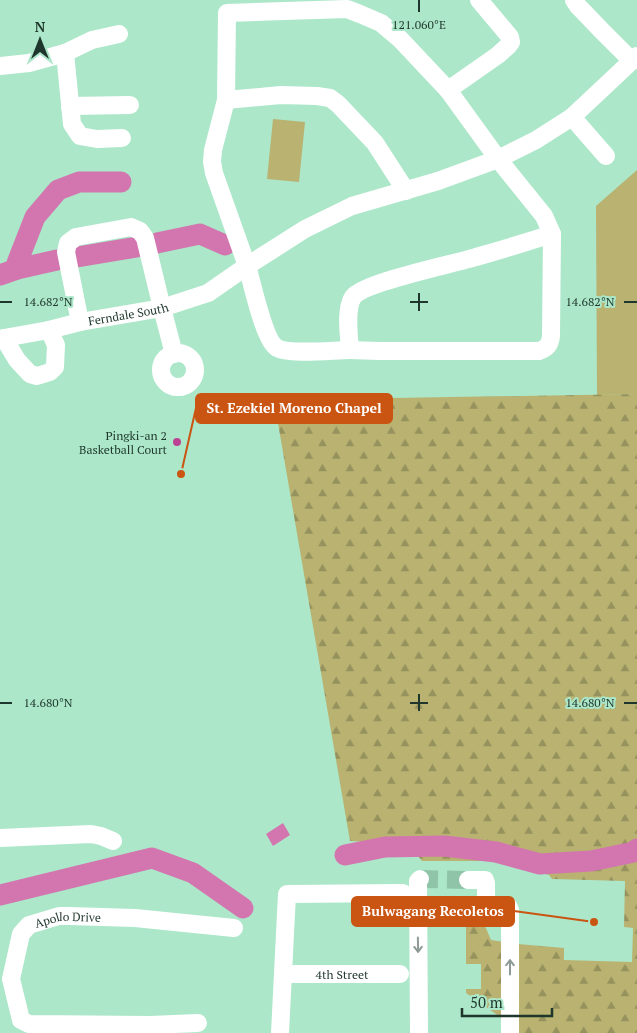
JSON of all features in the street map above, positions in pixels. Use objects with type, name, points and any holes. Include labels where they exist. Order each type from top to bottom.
[{"type":"street","points":[[448,90],[498,55],[511,42],[510,37],[479,0]]},
{"type":"street","points":[[574,0],[602,32],[635,58]]},
{"type":"street","points":[[226,6],[347,9],[380,23],[400,39],[448,90],[498,159],[544,216],[552,234],[552,336],[546,348],[539,351],[350,350],[293,352],[276,348],[272,344],[264,328],[247,266],[214,173],[212,162],[213,150],[226,100],[226,6]]},
{"type":"street","points":[[0,66],[29,63],[65,53],[92,40],[119,34]]},
{"type":"street","points":[[65,53],[72,124],[80,136],[98,139],[122,138]]},
{"type":"street","name":"Ferndale South","points":[[2,339],[80,322],[162,308],[208,293],[305,229],[352,206],[438,181],[498,159],[536,140],[572,117],[635,58]]},
{"type":"street","points":[[226,100],[281,95],[330,98],[375,143],[406,191]]},
{"type":"street","points":[[70,106],[130,106]]},
{"type":"street","points":[[572,117],[606,156]]},
{"type":"street","points":[[80,322],[66,252],[68,243],[76,236],[131,227],[140,231],[145,238],[174,354]]},
{"type":"street","points":[[350,350],[348,321],[349,306],[353,296],[389,280],[552,234]]},
{"type":"street","points":[[2,339],[30,374],[37,376],[50,372],[54,367],[56,345],[49,330]]},
{"type":"street","points":[[0,838],[91,834],[113,841]]},
{"type":"street","points":[[419,1033],[418,881],[420,880]]},
{"type":"street","points":[[468,880],[484,880],[486,883],[486,904],[508,906],[510,910],[510,1033]]},
{"type":"street","points":[[280,1033],[287,894],[403,893]]},
{"type":"street","name":"Apollo Drive","points":[[198,1023],[150,1025],[29,1024],[21,1020],[5,978],[21,934],[29,925],[59,916],[135,918],[234,928]]},
{"type":"street","name":"4th Street","points":[[283,974],[400,974]]},
{"type":"green space","points":[[273,119],[305,122],[299,182],[267,179]]},
{"type":"green space","points":[[637,170],[637,394],[597,395],[596,206]]},
{"type":"green space","points":[[637,394],[637,1033],[513,1033],[513,1026],[466,993],[466,989],[481,989],[481,964],[466,964],[466,908],[479,912],[491,940],[564,948],[564,960],[632,962],[633,928],[624,927],[625,881],[552,879],[549,875],[502,861],[422,861],[408,844],[350,841],[274,400]]},
{"type":"shaded area","points":[[283,823],[290,835],[273,846],[266,834]]},
{"type":"waterway","points":[[17,269],[17,263],[35,217],[58,190],[79,182],[121,182]]},
{"type":"waterway","points":[[157,243],[200,234],[225,245]]},
{"type":"waterway","points":[[77,257],[137,247]]},
{"type":"waterway","points":[[0,275],[57,260]]},
{"type":"waterway","points":[[345,855],[385,847],[444,846],[496,852],[540,864],[591,861],[634,852],[637,849]]},
{"type":"waterway","points":[[0,895],[152,858],[193,873],[243,908]]},
{"type":"tunnel","points":[[420,879],[468,880]]},
{"type":"place","name":"Pingki-an 2 Basketball Court","points":[[177,442]]},
{"type":"place","name":"St. Ezekiel Moreno Chapel","points":[[181,474]]},
{"type":"place","name":"Bulwagang Recoletos","points":[[594,922]]}]
